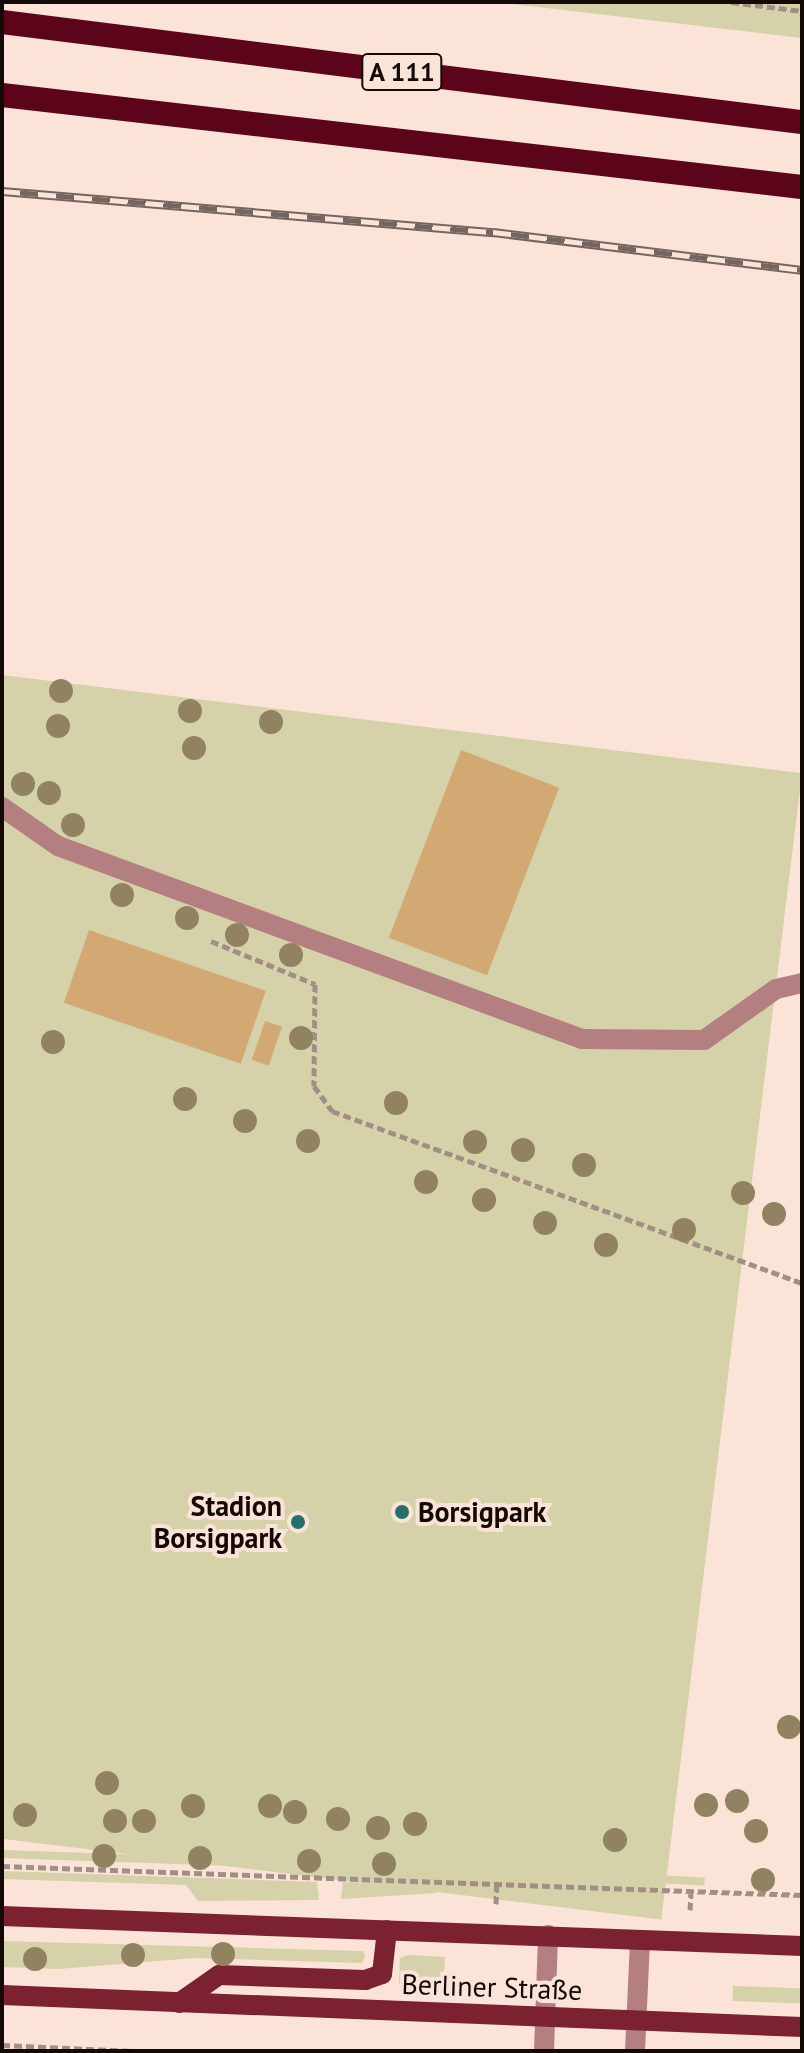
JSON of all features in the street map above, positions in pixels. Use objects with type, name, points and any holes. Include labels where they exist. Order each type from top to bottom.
[{"type":"highway","name":"A 111","points":[[2,22],[802,122]]},
{"type":"highway","name":"A 111","points":[[2,95],[802,187]]},
{"type":"main road","name":"Berliner Straße","points":[[2,1916],[802,1946]]},
{"type":"main road","name":"Berliner Straße","points":[[179,2003],[219,1975],[365,1980],[382,1974],[387,1930]]},
{"type":"main road","name":"Berliner Straße","points":[[2,1995],[802,2027]]},
{"type":"street","points":[[2,807],[58,846],[582,1039],[704,1040],[776,989],[802,983]]},
{"type":"street","points":[[544,2051],[548,1935]]},
{"type":"street","points":[[635,2051],[640,1940]]},
{"type":"path","points":[[731,2],[802,11]]},
{"type":"path","points":[[200,937],[315,984],[314,1086],[332,1111],[802,1283]]},
{"type":"path","points":[[2,1866],[802,1895]]},
{"type":"path","points":[[2,2045],[133,2051]]},
{"type":"shaded area","points":[[496,2],[802,2],[802,38]]},
{"type":"shaded area","name":"Borsigpark","points":[[2,675],[802,773],[661,1920],[2,1839]]},
{"type":"shaded area","points":[[2,1850],[397,1864],[396,1872],[2,1858]]},
{"type":"shaded area","points":[[483,1866],[705,1878],[704,1886],[483,1874]]},
{"type":"shaded area","points":[[2,1871],[317,1882],[319,1900],[198,1901],[186,1885],[2,1879]]},
{"type":"shaded area","points":[[343,1882],[435,1885],[436,1893],[341,1899]]},
{"type":"shaded area","points":[[2,1941],[363,1951],[365,1956],[362,1963],[195,1958],[58,1969],[2,1967]]},
{"type":"shaded area","points":[[408,1955],[445,1957],[443,1988],[399,1984],[400,1958]]},
{"type":"shaded area","points":[[733,1986],[802,1988],[801,2003],[732,2001]]},
{"type":"building","points":[[461,750],[559,788],[487,975],[389,938]]},
{"type":"building","points":[[89,930],[266,991],[241,1064],[64,1003]]},
{"type":"building","points":[[265,1021],[282,1027],[269,1066],[252,1060]]},
{"type":"railway","points":[[2,191],[493,232],[802,270]]},
{"type":"place","name":"Borsigpark","points":[[402,1512]]},
{"type":"place","name":"Stadion Borsigpark","points":[[298,1522]]}]
